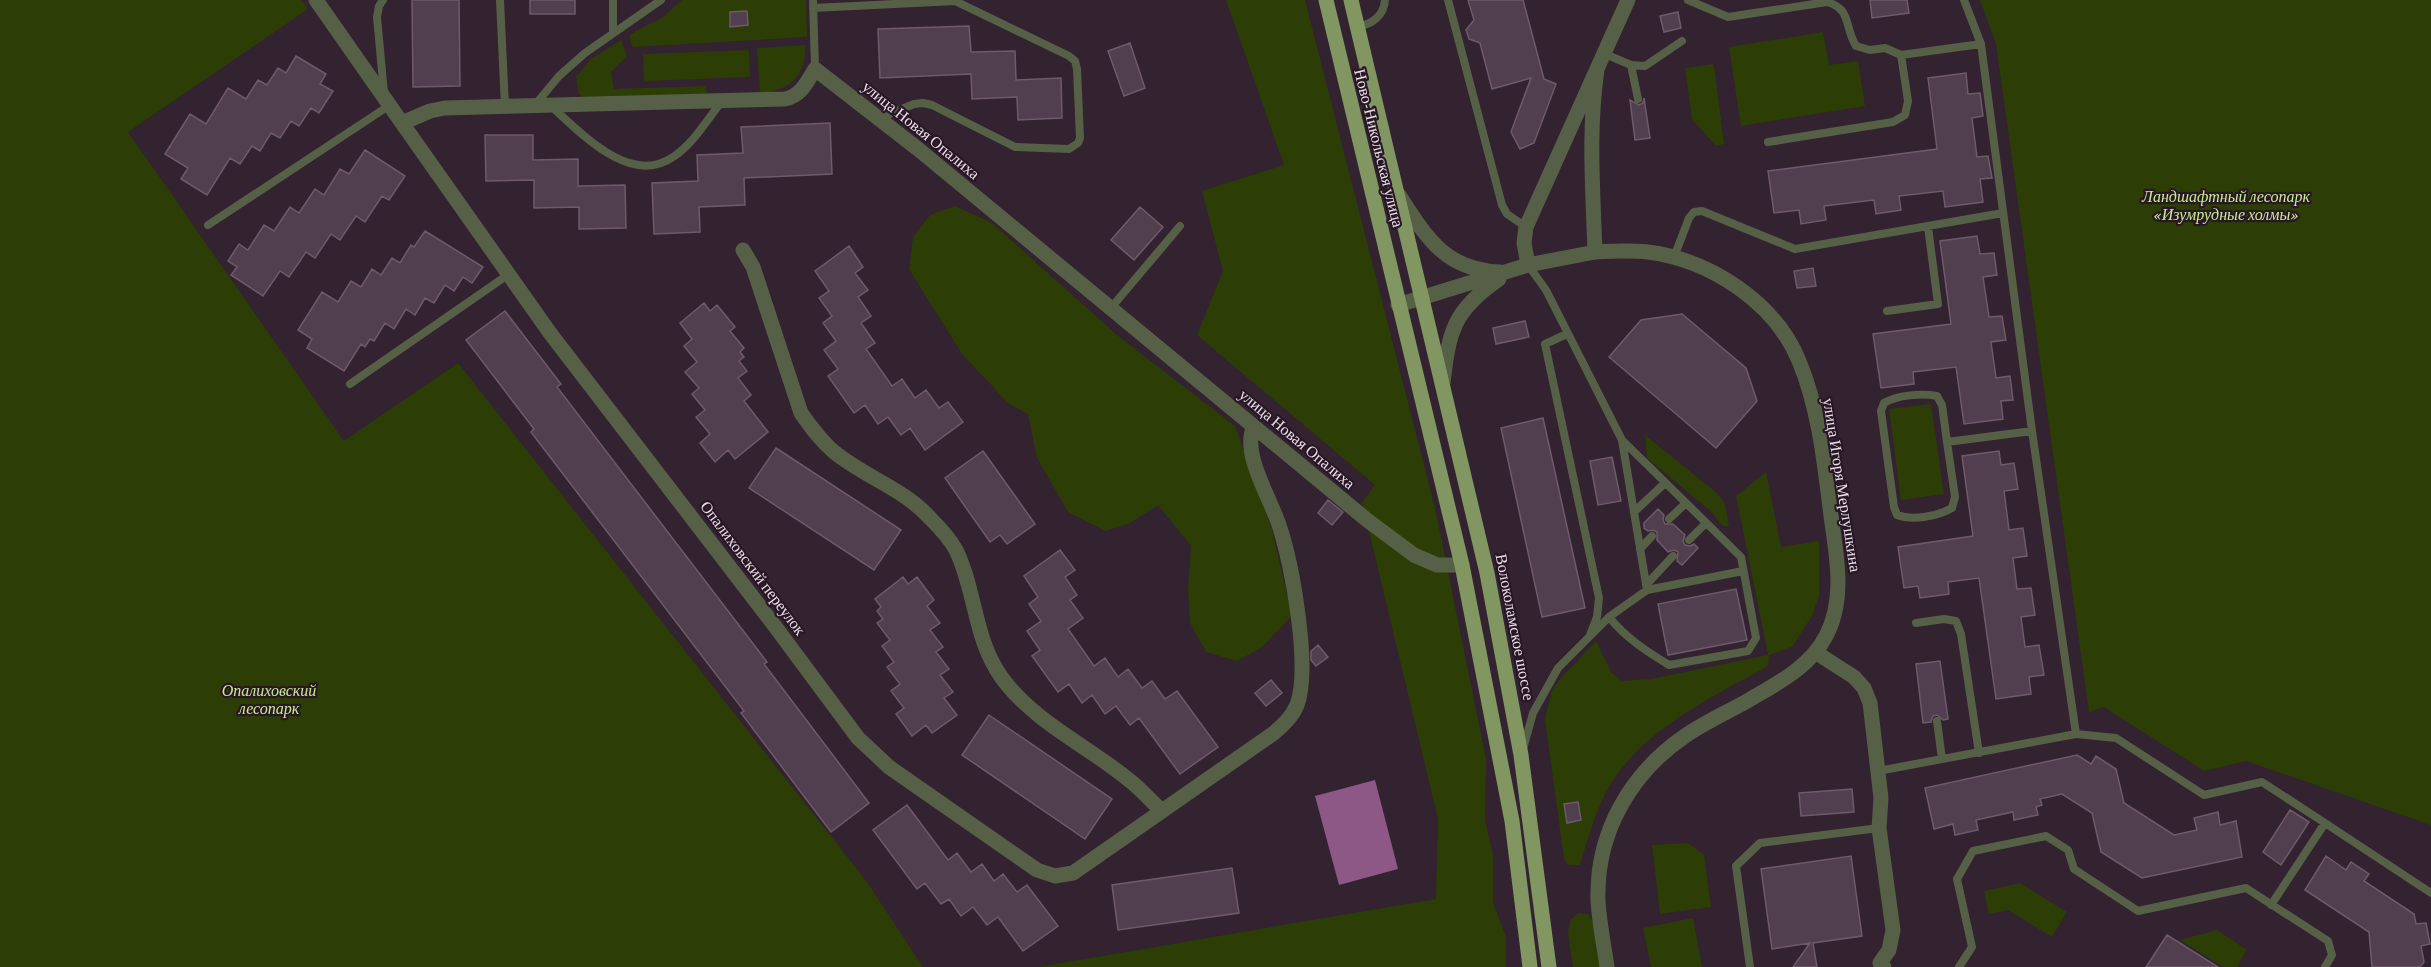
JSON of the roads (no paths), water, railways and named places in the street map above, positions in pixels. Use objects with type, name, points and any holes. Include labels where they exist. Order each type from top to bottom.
[{"type":"main road","name":"Ново-Никольская улица","points":[[1326,0],[1398,305]]},
{"type":"main road","name":"Ново-Никольская улица","points":[[1350,0],[1423,297]]},
{"type":"main road","name":"Волоколамское шоссе","points":[[1423,297],[1487,573],[1521,755],[1549,967]]},
{"type":"main road","points":[[1398,305],[1462,565],[1512,821],[1530,967]]},
{"type":"street","points":[[316,0],[402,123],[437,109],[794,97],[816,69]]},
{"type":"street","points":[[1528,265],[1524,243],[1526,227],[1628,0]]},
{"type":"street","name":"улица Новая Опалиха","points":[[816,69],[880,118],[1366,520],[1414,555],[1437,565],[1462,565]]},
{"type":"street","points":[[1595,252],[1591,136],[1592,105],[1597,70]]},
{"type":"street","name":"Опалиховский переулок","points":[[402,123],[550,333],[858,738],[890,767],[1037,870],[1055,876],[1074,873],[1274,734],[1287,722],[1297,705],[1302,681],[1299,620],[1293,581],[1280,526],[1251,454],[1249,436],[1254,426]]},
{"type":"street","points":[[1398,193],[1423,233],[1454,261],[1472,268],[1509,272]]},
{"type":"street","points":[[743,250],[753,267],[801,413],[815,433],[834,452],[910,499],[930,517],[955,548],[987,653],[1002,678],[1027,706],[1130,780],[1162,812]]},
{"type":"street","name":"улица Игоря Мерлушкина","points":[[1509,272],[1528,265],[1595,252],[1647,252],[1674,257],[1729,281],[1764,307],[1799,359],[1812,401],[1819,440],[1839,585],[1833,616],[1826,636],[1798,670],[1687,734],[1652,763],[1629,791],[1610,828],[1599,875],[1598,901],[1607,967]]},
{"type":"street","points":[[1398,305],[1509,272]]},
{"type":"street","points":[[1443,383],[1452,330],[1460,313],[1472,299],[1509,272]]},
{"type":"street","points":[[1815,652],[1854,677],[1864,688],[1870,703],[1881,798],[1879,828],[1893,930],[1889,950],[1880,966]]},
{"type":"lane","points":[[208,225],[387,101],[377,17],[382,0]]},
{"type":"lane","points":[[500,0],[505,107]]},
{"type":"lane","points":[[613,0],[613,32]]},
{"type":"lane","points":[[534,106],[559,76],[585,53],[661,0]]},
{"type":"lane","points":[[1357,27],[1367,25],[1376,19],[1381,14],[1385,0]]},
{"type":"lane","points":[[1448,0],[1502,205],[1507,214],[1526,227]]},
{"type":"lane","points":[[1688,0],[1728,17],[1827,2],[1839,5],[1846,16],[1849,35],[1856,46],[1870,50],[1886,48],[1901,55],[1981,44]]},
{"type":"lane","points":[[1964,0],[1981,44],[2032,431],[2076,734]]},
{"type":"lane","points":[[816,69],[813,4],[955,1],[1068,56],[1075,62],[1077,69],[1078,143],[1069,149],[1015,147],[932,105],[923,103],[880,118]]},
{"type":"lane","points":[[1605,54],[1631,64],[1645,66],[1682,41]]},
{"type":"lane","points":[[1768,142],[1893,122],[1905,115],[1908,101],[1901,55]]},
{"type":"lane","points":[[1631,64],[1638,99]]},
{"type":"lane","points":[[550,105],[589,141],[614,158],[634,164],[655,165],[672,158],[687,144],[723,101]]},
{"type":"lane","points":[[1674,257],[1689,218],[1694,212],[1702,211],[1795,249],[2003,213]]},
{"type":"lane","points":[[1110,309],[1179,226]]},
{"type":"lane","points":[[1887,311],[1938,304],[1928,227]]},
{"type":"lane","points":[[1528,265],[1546,290],[1622,441],[1646,588]]},
{"type":"lane","points":[[350,384],[509,274]]},
{"type":"lane","points":[[1567,334],[1545,344],[1599,598],[1597,617],[1590,635]]},
{"type":"lane","points":[[1928,394],[1937,396],[1942,405],[1947,442],[1954,497],[1952,508],[1944,513],[1906,518],[1897,515],[1881,411],[1884,403],[1890,399],[1909,396],[1928,394]]},
{"type":"lane","points":[[1947,442],[2032,431]]},
{"type":"lane","points":[[1609,617],[1643,650],[1669,665],[1748,651],[1756,638],[1741,557],[1622,441]]},
{"type":"lane","points":[[1634,512],[1665,483]]},
{"type":"lane","points":[[1669,519],[1686,503]]},
{"type":"lane","points":[[1689,540],[1706,523]]},
{"type":"lane","points":[[1640,549],[1652,536]]},
{"type":"lane","points":[[1521,755],[1533,713],[1544,689],[1558,668],[1609,617],[1646,588],[1673,556]]},
{"type":"lane","points":[[1646,588],[1743,571]]},
{"type":"lane","points":[[1916,623],[1944,619],[1956,621],[1961,634],[1979,753]]},
{"type":"lane","points":[[1937,721],[1942,759]]},
{"type":"lane","points":[[1878,771],[2076,734],[2116,738],[2204,795],[2262,782],[2302,813],[2325,823],[2431,892]]},
{"type":"lane","points":[[2271,905],[2325,823]]},
{"type":"lane","points":[[1750,967],[1736,866],[1760,843],[1879,828]]},
{"type":"lane","points":[[1959,967],[1972,947],[1957,879],[1973,851],[2046,836],[2068,850],[2074,869],[2138,911],[2246,888],[2328,941],[2332,955],[2325,967]]},
{"type":"park label","name":"Ландшафтный лесопарк «Изумрудные холмы»","points":[[2226,205]]},
{"type":"park label","name":"Опалиховский лесопарк","points":[[269,699]]}]
